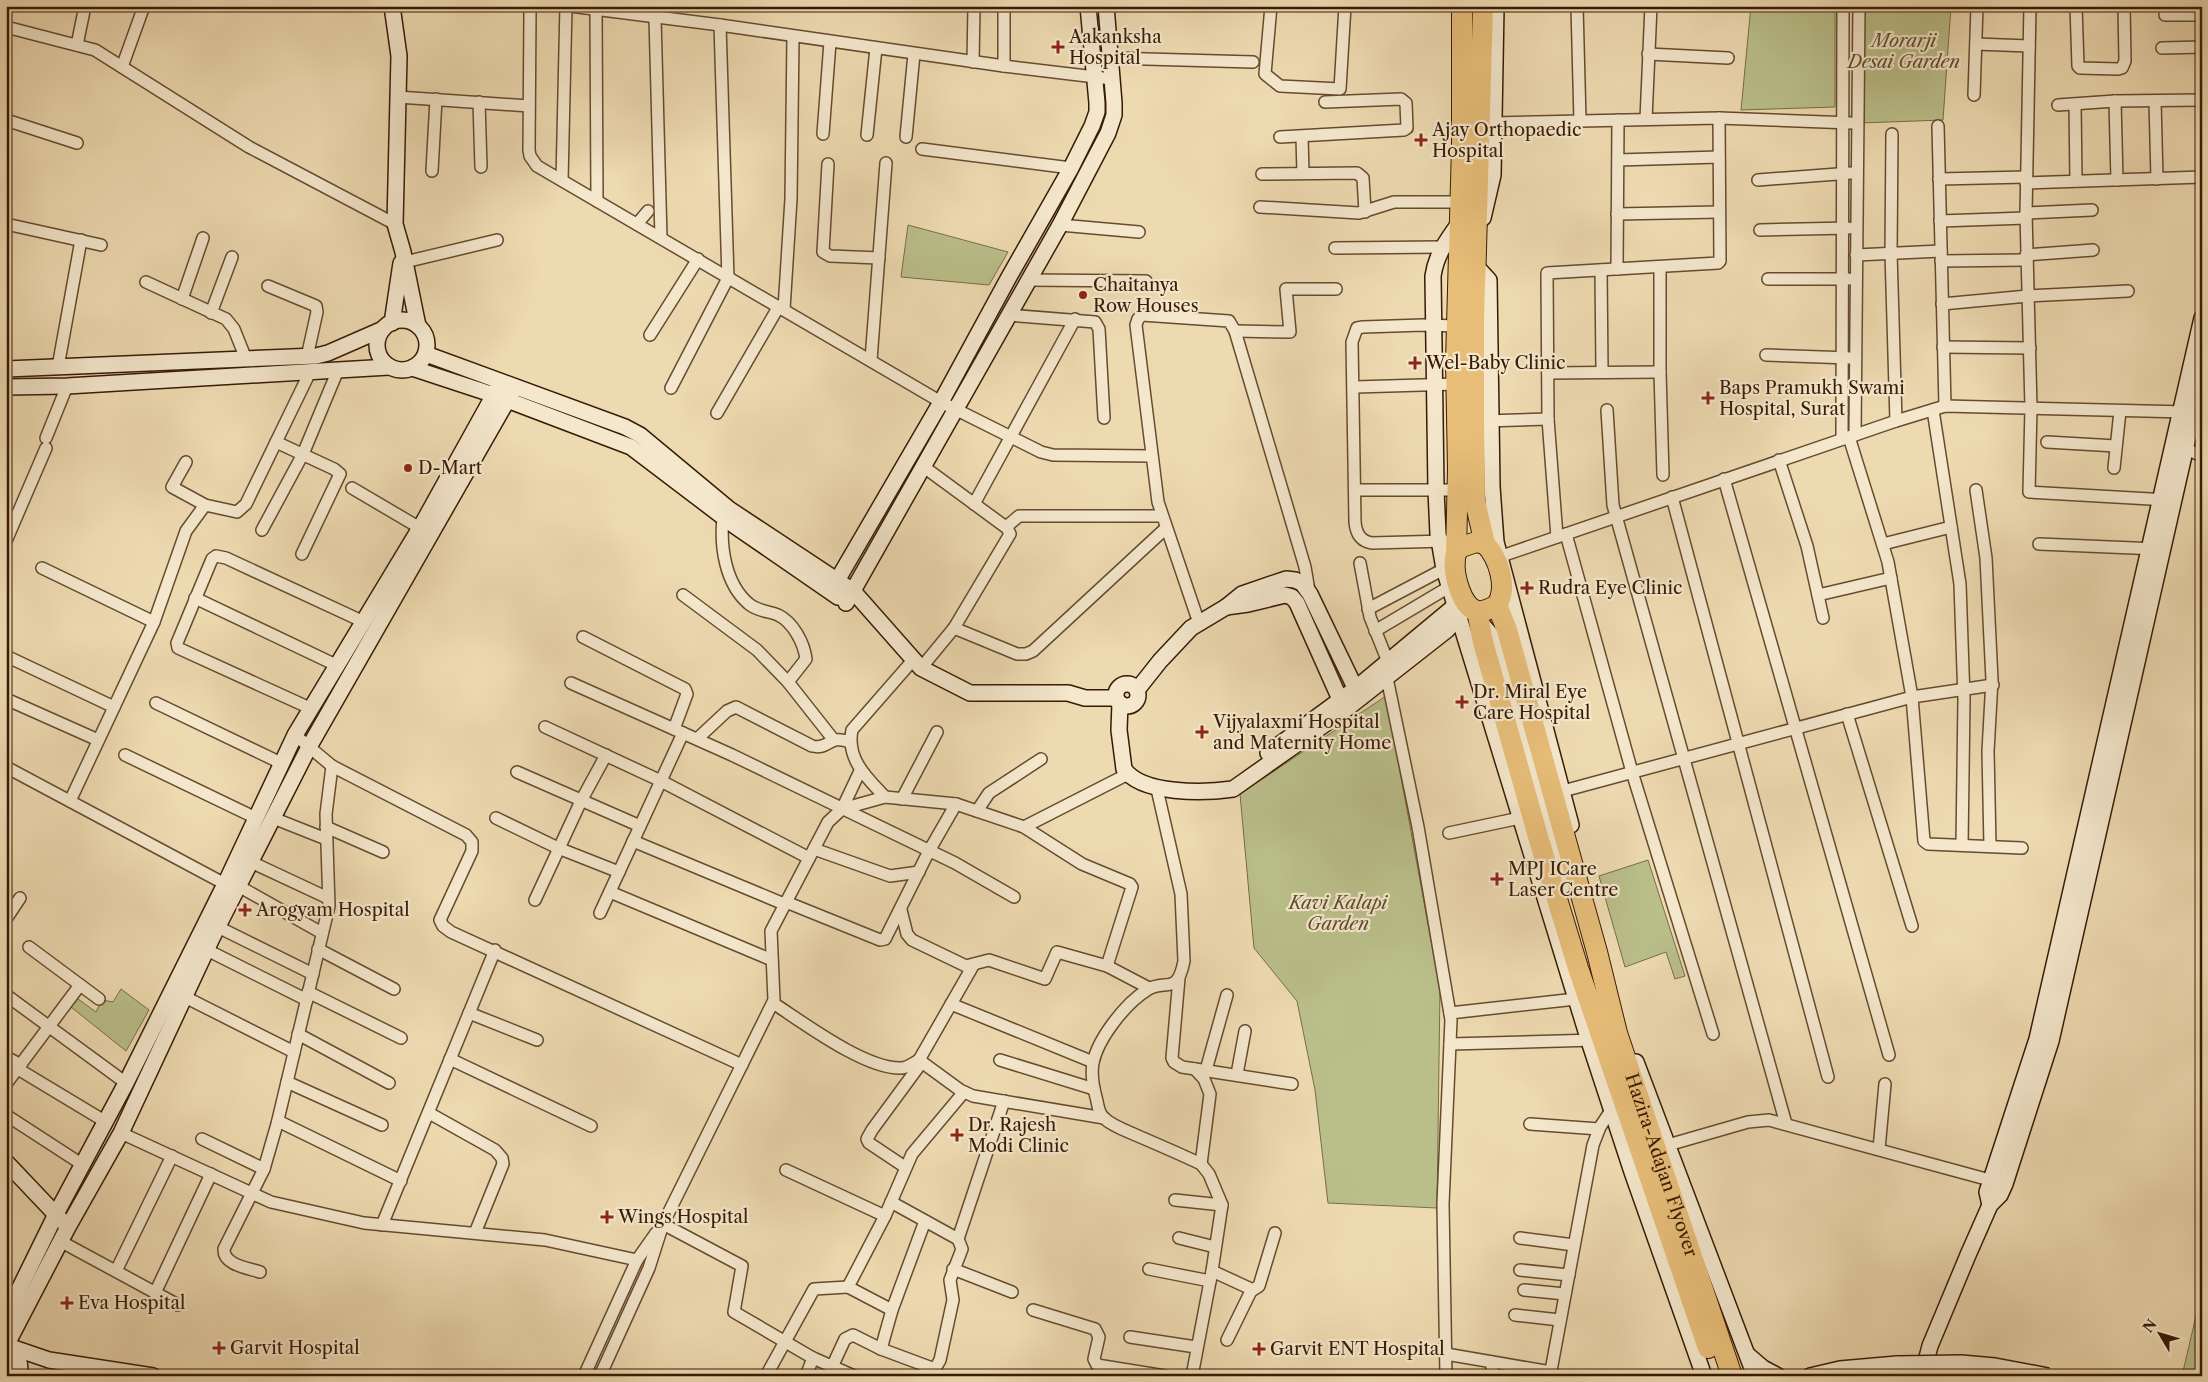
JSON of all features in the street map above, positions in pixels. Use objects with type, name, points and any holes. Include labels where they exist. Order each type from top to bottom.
[{"type":"highway","points":[[1462,6],[1461,212],[1456,384],[1475,488]]},
{"type":"highway","points":[[1464,607],[1486,610],[1498,608],[1504,590],[1475,501],[1483,421],[1476,266],[1483,6]]},
{"type":"highway","name":"Hazira-Adajan Flyover","points":[[1475,488],[1449,551],[1454,559],[1464,607],[1576,962],[1696,1317],[1719,1376]]},
{"type":"highway","points":[[1449,551],[1467,544],[1493,553]]},
{"type":"highway","name":"Hazira-Adajan Flyover","points":[[1498,608],[1507,630],[1597,952],[1602,1039],[1732,1376]]},
{"type":"street","points":[[76,45],[85,6]]},
{"type":"street","points":[[122,67],[144,6]]},
{"type":"street","points":[[392,6],[399,56],[395,224],[404,257],[418,326]]},
{"type":"street","points":[[532,6],[530,10],[530,156],[537,166],[941,402],[1041,452],[1053,455],[1151,456]]},
{"type":"street","points":[[562,180],[566,6]]},
{"type":"street","points":[[570,6],[720,25],[973,62],[1112,79]]},
{"type":"street","points":[[973,62],[974,6]]},
{"type":"street","points":[[1004,6],[1004,66]]},
{"type":"street","points":[[834,586],[941,402],[1071,168],[1097,112],[1088,6]]},
{"type":"street","points":[[849,597],[924,467],[1027,280],[1060,225],[1108,133],[1114,115],[1106,6]]},
{"type":"street","points":[[1271,6],[1265,74],[1280,86],[1340,89],[1345,6]]},
{"type":"street","points":[[1477,241],[1493,176],[1496,6]]},
{"type":"street","points":[[1577,6],[1580,120]]},
{"type":"street","points":[[1646,119],[1651,6]]},
{"type":"street","points":[[1843,6],[1842,358],[1849,437],[1883,544],[1891,578],[1912,697],[1924,841],[1928,844],[2022,848]]},
{"type":"street","points":[[1849,437],[1855,358],[1858,6]]},
{"type":"street","points":[[1974,95],[1977,6]]},
{"type":"street","points":[[2030,6],[2026,180],[2026,258],[2031,408],[2029,492],[2167,500]]},
{"type":"street","points":[[2076,6],[2078,66],[2080,68],[2118,69],[2124,65],[2124,6]]},
{"type":"street","points":[[596,10],[597,201]]},
{"type":"street","points":[[2165,15],[2202,15]]},
{"type":"street","points":[[655,18],[661,238]]},
{"type":"street","points":[[671,388],[728,278],[720,25]]},
{"type":"street","points":[[6,27],[95,50],[249,147],[395,224]]},
{"type":"street","points":[[718,413],[781,308],[791,199],[793,37]]},
{"type":"street","points":[[823,134],[830,42]]},
{"type":"street","points":[[1976,44],[2029,46]]},
{"type":"street","points":[[2162,48],[2202,47]]},
{"type":"street","points":[[867,135],[876,48]]},
{"type":"street","points":[[906,137],[914,54]]},
{"type":"street","points":[[1648,54],[1728,58]]},
{"type":"street","points":[[1111,58],[1253,62]]},
{"type":"street","points":[[398,96],[529,106]]},
{"type":"street","points":[[432,171],[436,99]]},
{"type":"street","points":[[1280,137],[1404,130],[1408,128],[1406,103],[1401,99],[1325,102]]},
{"type":"street","points":[[2058,105],[2115,101],[2202,100]]},
{"type":"street","points":[[2115,101],[2117,180]]},
{"type":"street","points":[[2156,101],[2157,179]]},
{"type":"street","points":[[479,102],[481,167]]},
{"type":"street","points":[[2075,104],[2076,181]]},
{"type":"street","points":[[1493,123],[1719,118],[1857,123]]},
{"type":"street","points":[[1713,1034],[1561,536],[1548,419],[1547,273],[1660,268],[1718,263],[1720,261],[1719,118]]},
{"type":"street","points":[[6,120],[77,143]]},
{"type":"street","points":[[1617,269],[1618,120]]},
{"type":"street","points":[[1938,126],[1945,406]]},
{"type":"street","points":[[1892,134],[1892,253],[1896,421]]},
{"type":"street","points":[[1302,137],[1303,173]]},
{"type":"street","points":[[922,149],[1071,168]]},
{"type":"street","points":[[1618,160],[1719,157]]},
{"type":"street","points":[[871,360],[886,163]]},
{"type":"street","points":[[828,164],[823,252],[830,256],[879,258]]},
{"type":"street","points":[[1758,180],[1857,173]]},
{"type":"street","points":[[1262,174],[1361,175],[1365,212]]},
{"type":"street","points":[[1939,179],[2076,181],[2202,177]]},
{"type":"street","points":[[1260,207],[1365,212],[1394,202],[1461,212],[1442,247],[1435,263],[1433,276],[1436,490],[1449,551]]},
{"type":"street","points":[[1940,221],[2092,210]]},
{"type":"street","points":[[637,224],[648,211]]},
{"type":"street","points":[[1617,214],[1719,212]]},
{"type":"street","points":[[6,224],[101,244]]},
{"type":"street","points":[[1060,225],[1138,232]]},
{"type":"street","points":[[1760,230],[1856,227]]},
{"type":"street","points":[[182,299],[203,238]]},
{"type":"street","points":[[58,367],[81,240]]},
{"type":"street","points":[[404,257],[497,240]]},
{"type":"street","points":[[1335,248],[1442,247]]},
{"type":"street","points":[[1856,255],[1892,253],[2026,258],[2093,250]]},
{"type":"street","points":[[389,367],[383,361],[377,345],[388,326],[404,257]]},
{"type":"street","points":[[211,313],[232,258]]},
{"type":"street","points":[[650,335],[698,259]]},
{"type":"street","points":[[1660,268],[1663,476]]},
{"type":"street","points":[[1601,270],[1602,371]]},
{"type":"street","points":[[1768,279],[1856,279]]},
{"type":"street","points":[[1027,280],[1146,281]]},
{"type":"street","points":[[146,282],[230,323],[246,359]]},
{"type":"street","points":[[186,462],[172,488],[205,505],[237,512],[242,509],[276,442],[309,364],[317,312],[316,306],[268,286]]},
{"type":"street","points":[[1235,331],[1290,332],[1286,289],[1336,289]]},
{"type":"street","points":[[1942,304],[2028,296],[2128,291]]},
{"type":"street","points":[[1008,315],[1090,320],[1098,325],[1104,418]]},
{"type":"street","points":[[1199,623],[1161,516],[1151,456],[1136,325],[1142,315],[1226,320],[1235,331],[1305,567],[1309,592]]},
{"type":"street","points":[[1922,1376],[1930,1346],[1990,1205],[2000,1194],[1998,1182],[2051,1041],[2110,748],[2187,412],[2202,318]]},
{"type":"street","points":[[6,369],[246,359],[309,364],[338,370],[389,367],[404,370],[419,364],[426,354],[427,343],[426,335],[418,326],[406,320],[328,353],[309,364],[67,386],[6,387]]},
{"type":"street","points":[[974,504],[1075,320]]},
{"type":"street","points":[[1449,551],[1365,542],[1358,534],[1356,528],[1352,342],[1357,328],[1363,327],[1458,326]]},
{"type":"street","points":[[1943,347],[2030,348]]},
{"type":"street","points":[[426,354],[631,447],[723,518],[834,586]]},
{"type":"street","points":[[1766,355],[1855,358]]},
{"type":"street","points":[[412,368],[505,391],[633,430],[729,509],[872,614],[918,664],[970,692],[1068,693],[1085,698],[1120,699]]},
{"type":"street","points":[[262,530],[302,454],[338,370]]},
{"type":"street","points":[[1548,373],[1602,371],[1660,372]]},
{"type":"street","points":[[2167,500],[2184,448],[2187,412],[2202,376]]},
{"type":"street","points":[[1354,387],[1456,384]]},
{"type":"street","points":[[6,541],[67,386]]},
{"type":"street","points":[[6,1316],[10,1297],[106,1122],[230,883],[256,818],[295,735],[505,391]]},
{"type":"street","points":[[8,1345],[60,1241],[121,1133],[218,927],[230,883],[251,862],[309,747],[505,391]]},
{"type":"street","points":[[1755,1376],[1624,1029],[1563,791],[1493,553],[1561,536],[1779,460],[1945,406],[2187,412]]},
{"type":"street","points":[[1607,410],[1612,505],[1685,758],[1786,1124]]},
{"type":"street","points":[[1933,410],[1960,584],[1963,691],[1962,845]]},
{"type":"street","points":[[2114,468],[2120,411]]},
{"type":"street","points":[[1483,421],[1548,419]]},
{"type":"street","points":[[276,442],[334,468],[340,474],[302,554]]},
{"type":"street","points":[[2047,442],[2116,446]]},
{"type":"street","points":[[2184,448],[2202,456]]},
{"type":"street","points":[[1779,460],[1807,546],[1823,618]]},
{"type":"street","points":[[885,797],[860,771],[850,742],[852,730],[954,628],[1008,539],[1010,530],[924,467]]},
{"type":"street","points":[[1724,479],[1889,1054]]},
{"type":"street","points":[[352,488],[420,528]]},
{"type":"street","points":[[1355,490],[1475,488]]},
{"type":"street","points":[[1976,490],[1986,558],[1993,685],[1988,751],[1990,846]]},
{"type":"street","points":[[1672,497],[1828,1077]]},
{"type":"street","points":[[70,801],[154,622],[186,531],[205,505]]},
{"type":"street","points":[[1006,527],[1019,516],[1161,516]]},
{"type":"street","points":[[723,518],[723,553],[734,584],[749,604],[762,611],[778,615],[796,630],[806,659],[788,682]]},
{"type":"street","points":[[1883,544],[1952,527]]},
{"type":"street","points":[[954,628],[1017,654],[1026,654],[1033,651],[1166,528]]},
{"type":"street","points":[[2039,544],[2156,549]]},
{"type":"street","points":[[1368,609],[1449,551]]},
{"type":"street","points":[[312,708],[178,648],[177,643],[194,598],[212,559],[220,556],[364,622]]},
{"type":"street","points":[[1360,563],[1368,609],[1388,662]]},
{"type":"street","points":[[42,568],[154,622]]},
{"type":"street","points":[[1818,595],[1891,578]]},
{"type":"street","points":[[1357,694],[1309,592],[1302,583],[1286,579],[1242,594],[1226,607],[1199,623],[1177,642],[1137,690],[1132,685],[1125,684],[1120,699],[1119,730],[1124,769],[1128,774],[1157,789],[1219,791],[1238,787],[1357,694],[1387,678],[1464,607]]},
{"type":"street","points":[[1226,607],[1285,595],[1292,597],[1297,603],[1342,705]]},
{"type":"street","points":[[684,596],[757,650],[788,682],[833,739]]},
{"type":"street","points":[[194,598],[338,666]]},
{"type":"street","points":[[1357,694],[1388,662],[1464,607]]},
{"type":"street","points":[[1375,631],[1464,607]]},
{"type":"street","points":[[1464,607],[1520,818],[1576,999],[1602,1039],[1612,1109],[1632,1172],[1704,1376]]},
{"type":"street","points":[[583,637],[685,689],[687,694],[678,731],[661,781],[600,913]]},
{"type":"street","points":[[6,656],[114,707]]},
{"type":"street","points":[[1387,678],[1418,827],[1450,1013],[1443,1204],[1446,1376]]},
{"type":"street","points":[[571,683],[696,739],[929,850],[1014,897]]},
{"type":"street","points":[[1563,791],[1912,697],[1963,691],[1993,685]]},
{"type":"street","points":[[6,699],[98,740]]},
{"type":"street","points":[[156,703],[281,763]]},
{"type":"street","points":[[696,739],[727,711],[736,707],[818,748],[825,746],[833,739],[850,742]]},
{"type":"street","points":[[1847,714],[1912,926]]},
{"type":"street","points":[[545,727],[811,854],[890,876],[919,872]]},
{"type":"street","points":[[902,799],[938,732]]},
{"type":"street","points":[[295,735],[332,766],[466,835],[472,842],[472,851],[445,905],[440,920],[443,926],[450,932],[495,950],[742,1065]]},
{"type":"street","points":[[125,755],[256,818]]},
{"type":"street","points":[[535,900],[581,801],[606,755]]},
{"type":"street","points":[[977,811],[989,793],[1041,759]]},
{"type":"street","points":[[260,1272],[227,1260],[224,1255],[224,1249],[264,1169],[278,1121],[329,906],[326,827],[332,766]]},
{"type":"street","points":[[6,767],[322,933]]},
{"type":"street","points":[[600,1376],[649,1268],[663,1224],[773,1003],[770,931],[828,822],[842,809],[860,771]]},
{"type":"street","points":[[517,772],[640,826]]},
{"type":"street","points":[[1024,827],[1128,774]]},
{"type":"street","points":[[1157,789],[1181,894],[1184,961],[1179,978],[1172,1058],[1177,1065],[1292,1084]]},
{"type":"street","points":[[842,809],[885,797],[956,804],[1024,827],[1082,864],[1130,884],[1132,887],[1107,966]]},
{"type":"street","points":[[633,841],[880,940],[888,936],[929,850],[956,804]]},
{"type":"street","points":[[273,818],[326,840]]},
{"type":"street","points":[[496,818],[558,848],[619,872]]},
{"type":"street","points":[[1449,833],[1520,818]]},
{"type":"street","points":[[326,827],[383,852]]},
{"type":"street","points":[[251,862],[328,898]]},
{"type":"street","points":[[610,892],[772,960]]},
{"type":"street","points":[[6,919],[20,898]]},
{"type":"street","points":[[901,910],[907,934],[912,940],[966,966],[989,960],[1045,979],[1057,952],[1107,966],[1148,988]]},
{"type":"street","points":[[218,927],[312,974]]},
{"type":"street","points":[[29,946],[99,999]]},
{"type":"street","points":[[318,949],[394,989]]},
{"type":"street","points":[[207,950],[401,1038]]},
{"type":"street","points":[[382,1224],[495,950]]},
{"type":"street","points":[[905,1167],[869,1143],[868,1139],[872,1130],[920,1061],[974,964]]},
{"type":"street","points":[[1104,1118],[1099,1111],[1094,1089],[1093,1062],[1111,1026],[1131,1002],[1148,988],[1166,986],[1179,978]]},
{"type":"street","points":[[6,1084],[50,1028],[80,985]]},
{"type":"street","points":[[6,995],[126,1083]]},
{"type":"street","points":[[1201,1164],[1210,1094],[1200,1069],[1227,995]]},
{"type":"street","points":[[185,997],[294,1052]]},
{"type":"street","points":[[1450,1013],[1576,999]]},
{"type":"street","points":[[773,1003],[844,1048],[876,1063],[902,1068],[920,1061]]},
{"type":"street","points":[[951,1004],[1093,1062]]},
{"type":"street","points":[[469,1014],[537,1040]]},
{"type":"street","points":[[1237,1074],[1245,1030]]},
{"type":"street","points":[[298,1034],[389,1083]]},
{"type":"street","points":[[1450,1044],[1602,1039]]},
{"type":"street","points":[[6,1057],[106,1122]]},
{"type":"street","points":[[450,1059],[592,1126]]},
{"type":"street","points":[[1000,1060],[1094,1089]]},
{"type":"street","points":[[920,1061],[964,1092],[973,1096],[1104,1118],[1125,1130],[1201,1164],[1210,1174],[1222,1205],[1192,1376]]},
{"type":"street","points":[[287,1082],[382,1125]]},
{"type":"street","points":[[1879,1149],[1886,1084]]},
{"type":"street","points":[[848,1287],[885,1216],[912,1154],[964,1092]]},
{"type":"street","points":[[958,1239],[1004,1102]]},
{"type":"street","points":[[1446,1354],[1550,1374],[1593,1145],[1599,1129],[1612,1109]]},
{"type":"street","points":[[428,1112],[495,1150],[502,1158],[503,1164],[475,1233]]},
{"type":"street","points":[[6,1114],[83,1165]]},
{"type":"street","points":[[1668,1145],[1758,1120],[1786,1124],[1998,1182]]},
{"type":"street","points":[[278,1121],[401,1181]]},
{"type":"street","points":[[1530,1124],[1599,1129]]},
{"type":"street","points":[[121,1133],[271,1202],[364,1223],[545,1240],[637,1260]]},
{"type":"street","points":[[202,1138],[264,1169]]},
{"type":"street","points":[[116,1271],[172,1156]]},
{"type":"street","points":[[6,1162],[68,1227]]},
{"type":"street","points":[[786,1170],[885,1216]]},
{"type":"street","points":[[155,1293],[211,1174]]},
{"type":"street","points":[[1175,1200],[1222,1205]]},
{"type":"street","points":[[832,1367],[848,1336],[853,1334],[881,1349],[932,1368],[936,1367],[940,1360],[946,1340],[953,1300],[950,1280],[962,1248],[958,1239],[891,1202]]},
{"type":"street","points":[[881,1349],[892,1310],[925,1221]]},
{"type":"street","points":[[584,1376],[637,1260],[663,1224]]},
{"type":"street","points":[[663,1224],[742,1266],[734,1312],[813,1358],[854,1376]]},
{"type":"street","points":[[1227,1340],[1251,1291],[1259,1286],[1274,1233]]},
{"type":"street","points":[[1179,1238],[1215,1247]]},
{"type":"street","points":[[1520,1238],[1574,1245]]},
{"type":"street","points":[[60,1241],[178,1305]]},
{"type":"street","points":[[953,1269],[1012,1292]]},
{"type":"street","points":[[1150,1269],[1211,1276],[1249,1288],[1251,1291]]},
{"type":"street","points":[[1520,1270],[1569,1275]]},
{"type":"street","points":[[766,1376],[814,1288],[848,1287],[892,1310]]},
{"type":"street","points":[[1524,1290],[1565,1294]]},
{"type":"street","points":[[1033,1310],[1095,1329],[1099,1337],[1094,1359],[1097,1365],[1165,1376]]},
{"type":"street","points":[[1516,1315],[1560,1320]]},
{"type":"street","points":[[1130,1337],[1196,1347]]},
{"type":"street","points":[[8,1345],[20,1363],[19,1376]]},
{"type":"street","points":[[8,1345],[49,1360],[153,1376]]},
{"type":"street","points":[[1748,1355],[1763,1368],[1778,1376]]},
{"type":"street","points":[[806,1376],[813,1358]]},
{"type":"street","points":[[1492,1362],[1492,1376]]},
{"type":"street","points":[[1810,1376],[1840,1369],[1897,1364],[1960,1363],[1994,1366],[2048,1376]]},
{"type":"green space","points":[[1751,6],[1835,6],[1835,107],[1741,110]]},
{"type":"green space","name":"Morarji Desai Garden","points":[[1861,6],[1951,6],[1943,120],[1860,123]]},
{"type":"green space","points":[[908,225],[1008,252],[989,285],[901,277]]},
{"type":"green space","name":"Kavi Kalapi Garden","points":[[1386,696],[1440,989],[1437,1208],[1328,1203],[1315,1090],[1297,1001],[1254,948],[1240,794]]},
{"type":"green space","points":[[1648,860],[1685,976],[1675,979],[1666,952],[1625,967],[1599,876]]},
{"type":"green space","points":[[121,989],[149,1010],[126,1051],[71,1007],[78,999],[96,1012],[102,1000],[113,1002]]},
{"type":"green space","points":[[2202,1290],[2202,1376],[2182,1376]]},
{"type":"place","name":"Aakanksha Hospital","points":[[1058,47]]},
{"type":"place","name":"Ajay Orthopaedic Hospital","points":[[1421,140]]},
{"type":"place","name":"Chaitanya Row Houses","points":[[1083,295]]},
{"type":"place","name":"Wel-Baby Clinic","points":[[1415,363]]},
{"type":"place","name":"Baps Pramukh Swami Hospital, Surat","points":[[1708,398]]},
{"type":"place","name":"D-Mart","points":[[408,468]]},
{"type":"place","name":"Rudra Eye Clinic","points":[[1527,588]]},
{"type":"place","name":"Dr. Miral Eye Care Hospital","points":[[1462,702]]},
{"type":"place","name":"Vijyalaxmi Hospital and Maternity Home","points":[[1202,732]]},
{"type":"place","name":"MPJ ICare Laser Centre","points":[[1497,879]]},
{"type":"place","name":"Arogyam Hospital","points":[[245,910]]},
{"type":"place","name":"Dr. Rajesh Modi Clinic","points":[[957,1135]]},
{"type":"place","name":"Wings Hospital","points":[[607,1217]]},
{"type":"place","name":"Eva Hospital","points":[[67,1303]]},
{"type":"place","name":"Garvit Hospital","points":[[219,1348]]},
{"type":"place","name":"Garvit ENT Hospital","points":[[1259,1349]]}]
